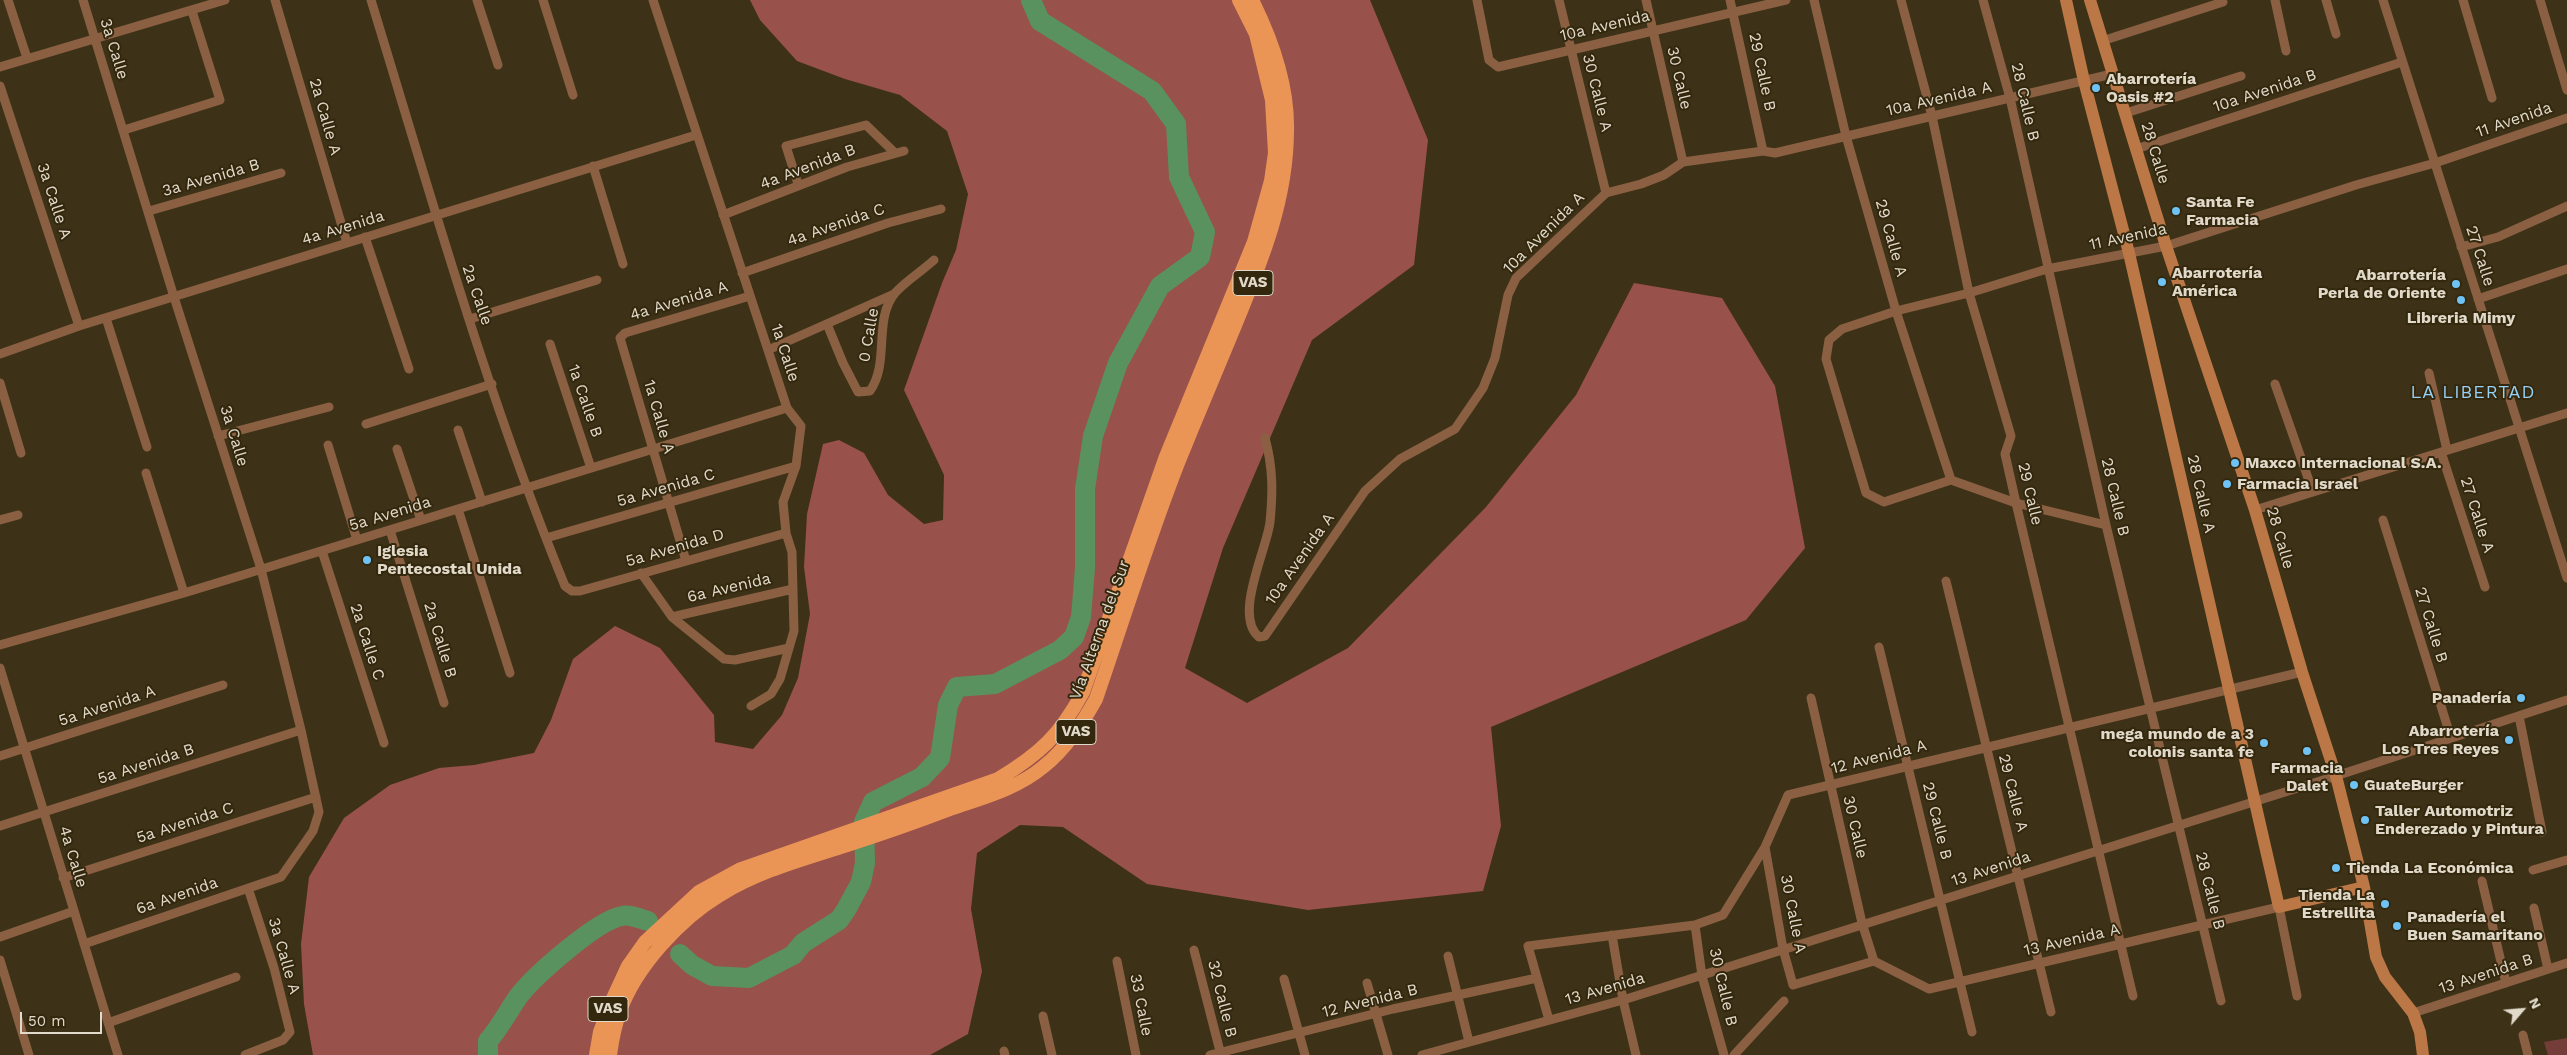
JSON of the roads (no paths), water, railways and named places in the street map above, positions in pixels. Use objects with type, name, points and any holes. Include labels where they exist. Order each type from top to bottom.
[{"type":"highway","name":"Vía Alterna del Sur","points":[[1140,555],[1165,459],[1254,242],[1271,181],[1275,153],[1272,100],[1256,34],[1239,0]]},
{"type":"highway","name":"Vía Alterna del Sur","points":[[610,1055],[620,1010],[645,942],[692,907],[842,840],[910,818],[1000,784],[1035,756],[1070,716],[1108,643],[1140,555],[1267,248],[1281,193],[1288,130],[1285,97],[1267,31],[1252,0]]},
{"type":"highway","name":"Vía Alterna del Sur","points":[[596,1055],[600,1032],[610,1004],[633,971]]},
{"type":"main road","name":"28 Calle A","points":[[2066,0],[2084,81],[2128,254],[2256,800],[2279,907]]},
{"type":"main road","name":"28 Calle","points":[[2090,0],[2166,246],[2255,510],[2302,672],[2336,776],[2364,887],[2376,957],[2381,970],[2414,1013],[2420,1032],[2423,1055]]},
{"type":"main road","name":"13 Avenida A","points":[[2279,907],[2364,887]]},
{"type":"street","points":[[8,0],[27,58]]},
{"type":"street","name":"3a Calle","points":[[83,0],[174,297],[261,569],[301,730],[319,812],[313,831],[281,877]]},
{"type":"street","points":[[0,67],[192,11],[203,4],[225,0]]},
{"type":"street","name":"2a Calle A","points":[[275,0],[347,243]]},
{"type":"street","name":"2a Calle","points":[[371,0],[435,216],[527,488],[565,586],[572,591]]},
{"type":"street","points":[[477,0],[498,65]]},
{"type":"street","points":[[543,0],[573,95]]},
{"type":"street","name":"1a Calle","points":[[653,0],[696,136],[787,408],[801,426],[796,466],[783,502],[786,533],[792,552],[794,631],[780,679],[771,694],[751,706]]},
{"type":"street","name":"10a Avenida","points":[[1477,0],[1491,63],[1498,67],[1786,0]]},
{"type":"street","name":"30 Calle A","points":[[1559,0],[1606,194]]},
{"type":"street","name":"30 Calle","points":[[1646,0],[1683,162]]},
{"type":"street","name":"29 Calle B","points":[[1730,0],[1764,151]]},
{"type":"street","name":"29 Calle A","points":[[1814,0],[1846,136],[1896,310],[1950,480]]},
{"type":"street","name":"29 Calle","points":[[1901,0],[1932,116],[1969,293],[2010,436],[2005,454],[2133,996]]},
{"type":"street","name":"28 Calle B","points":[[1983,0],[2010,98],[2106,525],[2221,1000]]},
{"type":"street","points":[[2275,0],[2286,52]]},
{"type":"street","points":[[2326,0],[2336,34]]},
{"type":"street","name":"27 Calle","points":[[2383,0],[2567,578]]},
{"type":"street","points":[[2463,0],[2492,98]]},
{"type":"street","points":[[2540,0],[2567,90]]},
{"type":"street","points":[[2102,41],[2223,2]]},
{"type":"street","points":[[124,130],[220,100],[192,11]]},
{"type":"street","name":"10a Avenida B","points":[[2136,149],[2402,62]]},
{"type":"street","name":"10a Avenida A","points":[[1265,438],[1273,480],[1270,517],[1251,591],[1249,616],[1255,634],[1259,637],[1265,636],[1365,491],[1400,460],[1455,429],[1486,381],[1495,358],[1508,295],[1516,278],[1606,194],[1641,184],[1664,174],[1683,162],[1764,151],[1775,153],[2112,74]]},
{"type":"street","points":[[2126,113],[2241,76]]},
{"type":"street","name":"3a Calle A","points":[[0,86],[79,326]]},
{"type":"street","name":"11 Avenida","points":[[1950,480],[1884,502],[1866,493],[1826,359],[1829,340],[1842,329],[1896,310],[1969,293],[2047,269],[2166,246],[2435,163],[2567,118]]},
{"type":"street","points":[[798,184],[786,146],[866,125],[894,152]]},
{"type":"street","name":"4a Avenida","points":[[0,354],[79,326],[593,166],[696,136]]},
{"type":"street","name":"4a Avenida B","points":[[723,215],[798,184],[894,152],[904,151]]},
{"type":"street","points":[[593,166],[623,264]]},
{"type":"street","name":"3a Avenida B","points":[[149,211],[281,172]]},
{"type":"street","points":[[2462,247],[2498,236],[2567,206]]},
{"type":"street","name":"4a Avenida C","points":[[742,273],[888,223],[941,209]]},
{"type":"street","points":[[365,237],[410,369]]},
{"type":"street","name":"0 Calle","points":[[827,324],[843,363],[858,392],[870,391],[874,385],[880,361],[886,311],[894,294],[934,260]]},
{"type":"street","points":[[2478,299],[2567,269]]},
{"type":"street","points":[[470,319],[597,280]]},
{"type":"street","points":[[768,350],[894,294]]},
{"type":"street","name":"4a Avenida A","points":[[620,338],[625,333],[750,296]]},
{"type":"street","points":[[106,318],[147,447]]},
{"type":"street","name":"1a Calle A","points":[[620,338],[686,561]]},
{"type":"street","name":"1a Calle B","points":[[550,344],[591,468]]},
{"type":"street","name":"27 Calle A","points":[[2429,373],[2444,451],[2485,587]]},
{"type":"street","points":[[0,383],[21,453]]},
{"type":"street","points":[[366,424],[492,384]]},
{"type":"street","points":[[2275,384],[2314,492]]},
{"type":"street","points":[[218,436],[329,406]]},
{"type":"street","name":"5a Avenida","points":[[0,645],[184,593],[787,408]]},
{"type":"street","points":[[2255,510],[2520,426],[2567,414]]},
{"type":"street","points":[[458,430],[482,502]]},
{"type":"street","points":[[328,445],[357,540]]},
{"type":"street","points":[[397,449],[421,520]]},
{"type":"street","name":"5a Avenida C","points":[[546,538],[796,466]]},
{"type":"street","points":[[146,473],[184,593]]},
{"type":"street","points":[[1950,480],[2016,503],[2106,525]]},
{"type":"street","points":[[458,509],[510,672]]},
{"type":"street","points":[[0,520],[18,515]]},
{"type":"street","name":"27 Calle B","points":[[2383,520],[2450,738]]},
{"type":"street","name":"2a Calle B","points":[[390,530],[444,703]]},
{"type":"street","name":"5a Avenida D","points":[[572,591],[786,533]]},
{"type":"street","name":"2a Calle C","points":[[322,551],[384,743]]},
{"type":"street","points":[[641,573],[672,617],[724,659],[735,660],[789,648]]},
{"type":"street","name":"29 Calle A","points":[[1946,581],[2051,1012]]},
{"type":"street","name":"6a Avenida","points":[[672,617],[793,589]]},
{"type":"street","name":"29 Calle B","points":[[1878,647],[1962,982],[1972,1032]]},
{"type":"street","name":"4a Calle","points":[[0,668],[118,1055]]},
{"type":"street","name":"12 Avenida A","points":[[1537,978],[1528,946],[1695,925],[1723,915],[1765,847],[1788,795],[2302,672]]},
{"type":"street","name":"5a Avenida A","points":[[0,756],[223,685]]},
{"type":"street","name":"30 Calle","points":[[1810,698],[1862,923],[1874,961]]},
{"type":"street","name":"13 Avenida","points":[[1422,1055],[1623,1000],[1702,976],[1862,923],[1941,901],[2336,776],[2567,700]]},
{"type":"street","points":[[2518,716],[2542,832]]},
{"type":"street","name":"5a Avenida B","points":[[0,826],[301,730]]},
{"type":"street","name":"5a Avenida C","points":[[63,878],[316,798]]},
{"type":"street","name":"30 Calle A","points":[[1765,847],[1783,949],[1794,986],[1874,961]]},
{"type":"street","points":[[2533,870],[2567,860]]},
{"type":"street","name":"6a Avenida","points":[[84,944],[281,877]]},
{"type":"street","points":[[2482,881],[2506,983]]},
{"type":"street","name":"3a Calle A","points":[[245,1055],[284,1040],[290,1032],[274,968],[248,888]]},
{"type":"street","name":"13 Avenida A","points":[[1874,961],[1929,989],[2279,907]]},
{"type":"street","name":"28 Calle A","points":[[2279,907],[2297,996]]},
{"type":"street","points":[[2534,908],[2548,969]]},
{"type":"street","points":[[0,937],[74,911]]},
{"type":"street","name":"30 Calle B","points":[[1695,925],[1702,976],[1724,1055]]},
{"type":"street","points":[[1612,935],[1623,1000],[1636,1055]]},
{"type":"street","name":"32 Calle B","points":[[1194,950],[1221,1054]]},
{"type":"street","points":[[1448,956],[1469,1042]]},
{"type":"street","points":[[0,960],[29,1055]]},
{"type":"street","name":"33 Calle","points":[[1117,961],[1136,1055]]},
{"type":"street","name":"13 Avenida B","points":[[2414,1013],[2567,963]]},
{"type":"street","points":[[108,1023],[236,977]]},
{"type":"street","points":[[1284,978],[1305,1055]]},
{"type":"street","points":[[1537,978],[1548,1020]]},
{"type":"street","name":"12 Avenida B","points":[[1210,1055],[1221,1054],[1457,995],[1537,978]]},
{"type":"street","points":[[1367,982],[1388,1055]]},
{"type":"street","points":[[1734,1055],[1784,1002]]},
{"type":"street","points":[[1043,1016],[1052,1055]]},
{"type":"street","points":[[2523,1034],[2528,1055]]},
{"type":"waterway","points":[[680,954],[692,965],[712,976],[749,978],[793,955],[803,943],[839,920],[861,882],[865,863],[864,822],[873,802],[922,777],[940,758],[948,705],[957,687],[995,684],[1060,650],[1074,637],[1081,617],[1085,568],[1085,489],[1093,436],[1118,363],[1160,286],[1200,257],[1205,232],[1179,177],[1176,124],[1152,91],[1040,21],[1031,0]]},
{"type":"waterway","points":[[488,1055],[488,1041],[518,997],[537,976],[566,950],[597,928],[622,916],[648,921]]},
{"type":"place","name":"Abarrotería Oasis #2","points":[[2096,88]]},
{"type":"place","name":"Santa Fe Farmacia","points":[[2176,211]]},
{"type":"place","name":"Abarrotería América","points":[[2162,282]]},
{"type":"place","name":"Abarrotería Perla de Oriente","points":[[2456,284]]},
{"type":"place","name":"Libreria Mimy","points":[[2461,300]]},
{"type":"place","name":"Maxco Internacional S.A.","points":[[2235,463]]},
{"type":"place","name":"Farmacia Israel","points":[[2227,484]]},
{"type":"place","name":"Iglesia Pentecostal Unida","points":[[367,560]]},
{"type":"place","name":"Panadería","points":[[2521,698]]},
{"type":"place","name":"Abarrotería Los Tres Reyes","points":[[2509,740]]},
{"type":"place","name":"mega mundo de a 3 colonis santa fe","points":[[2264,743]]},
{"type":"place","name":"Farmacia Dalet","points":[[2307,751]]},
{"type":"place","name":"GuateBurger","points":[[2354,785]]},
{"type":"place","name":"Taller Automotriz Enderezado y Pintura","points":[[2365,820]]},
{"type":"place","name":"Tienda La Económica","points":[[2336,868]]},
{"type":"place","name":"Tienda La Estrellita","points":[[2385,904]]},
{"type":"place","name":"Panadería el Buen Samaritano","points":[[2397,926]]},
{"type":"district","name":"LA LIBERTAD","points":[[2473,393]]}]
